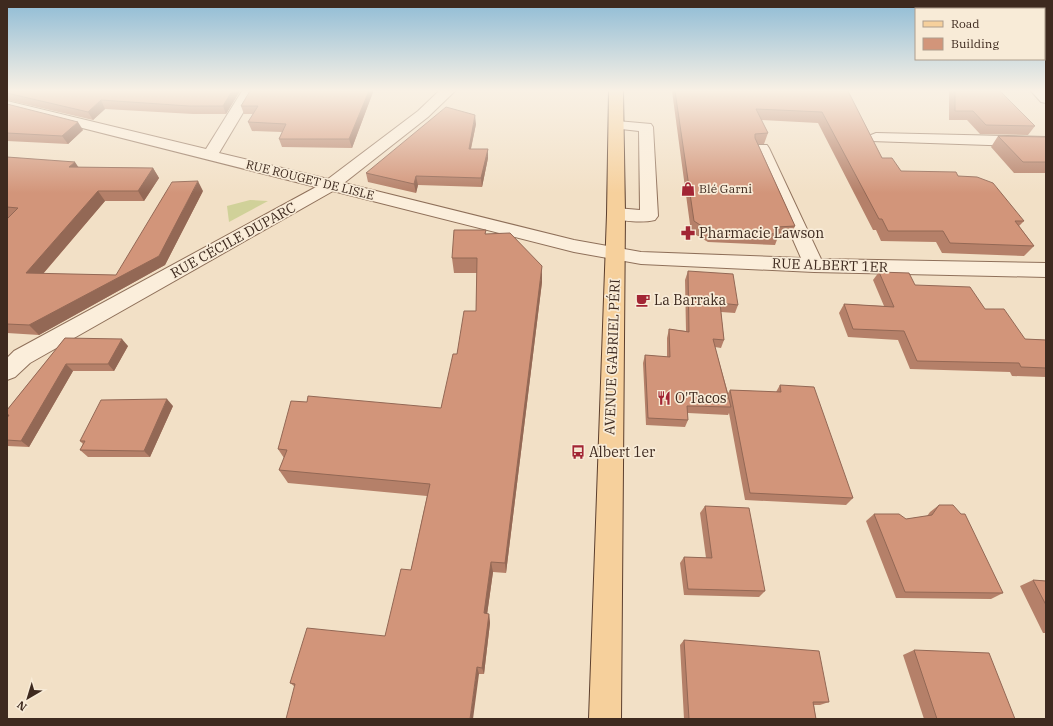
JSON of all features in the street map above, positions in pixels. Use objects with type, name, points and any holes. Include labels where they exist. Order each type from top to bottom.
[{"type":"main road","name":"AVENUE GABRIEL PÉRI","points":[[605,719],[617,125]]},
{"type":"street","name":"RUE ROUGET DE LISLE","points":[[88,125],[574,246],[614,253]]},
{"type":"street","points":[[210,155],[229,125]]},
{"type":"street","name":"RUE CÉCILE DUPARC","points":[[12,361],[330,186],[403,125]]},
{"type":"street","points":[[616,214],[649,216],[646,127],[617,125]]},
{"type":"street","points":[[876,138],[1046,142]]},
{"type":"street","points":[[760,148],[814,265]]},
{"type":"street","name":"RUE ALBERT 1ER","points":[[614,253],[641,258],[1044,273]]},
{"type":"green space","points":[[250,200],[268,201],[229,222],[227,206]]},
{"type":"building","points":[[7,125],[75,125],[62,136],[7,133]]},
{"type":"building","points":[[286,125],[355,125],[349,139],[279,139]]},
{"type":"building","points":[[424,125],[473,125],[469,149],[488,149],[481,178],[416,176],[414,184],[366,173]]},
{"type":"building","points":[[680,125],[764,125],[768,133],[755,134],[755,138],[795,226],[777,227],[780,234],[711,232],[694,221]]},
{"type":"building","points":[[829,125],[865,125],[882,158],[892,158],[901,171],[956,172],[958,176],[977,177],[993,183],[1024,221],[1015,221],[1034,246],[950,243],[943,231],[888,231],[882,219],[879,219]]},
{"type":"building","points":[[986,125],[1034,125],[1035,126]]},
{"type":"building","points":[[998,136],[1046,137],[1046,162],[1023,162]]},
{"type":"building","points":[[7,157],[75,162],[69,167],[153,168],[138,191],[98,191],[26,273],[116,275],[172,182],[198,181],[159,256],[29,325],[7,324],[7,219],[18,208],[7,207]]},
{"type":"building","points":[[454,230],[486,230],[485,234],[510,233],[542,266],[505,563],[491,562],[484,613],[489,614],[482,668],[477,667],[470,719],[286,719],[295,684],[290,683],[307,628],[385,636],[401,569],[411,570],[430,484],[279,470],[287,450],[278,449],[291,401],[307,402],[308,396],[441,408],[453,354],[457,354],[464,311],[476,311],[477,258],[452,258]]},
{"type":"building","points":[[688,271],[733,274],[738,305],[720,303],[724,340],[713,339],[731,407],[687,406],[688,420],[648,418],[645,355],[670,357],[669,329],[689,332]]},
{"type":"building","points":[[879,272],[909,273],[915,285],[970,287],[985,309],[1004,309],[1025,339],[1046,340],[1046,368],[1021,367],[1019,363],[917,361],[904,331],[853,329],[844,304],[894,307]]},
{"type":"building","points":[[65,338],[122,339],[108,364],[66,364],[21,441],[7,440],[7,418],[9,415],[7,415],[7,410]]},
{"type":"building","points":[[780,385],[814,387],[853,498],[750,493],[730,390],[781,392]]},
{"type":"building","points":[[167,399],[144,451],[80,450],[85,441],[80,441],[101,400]]},
{"type":"building","points":[[939,505],[953,505],[961,514],[965,514],[1003,593],[905,592],[874,514],[899,514],[906,519],[932,515]]},
{"type":"building","points":[[705,506],[749,508],[765,591],[688,589],[684,557],[712,558]]},
{"type":"building","points":[[1033,580],[1046,581],[1046,605]]},
{"type":"building","points":[[684,640],[819,651],[829,702],[813,702],[816,719],[689,719]]},
{"type":"building","points":[[914,650],[989,653],[1015,719],[937,719]]},
{"type":"place","name":"Blé Garni","points":[[688,189]]},
{"type":"place","name":"Pharmacie Lawson","points":[[688,233]]},
{"type":"place","name":"La Barraka","points":[[643,300]]},
{"type":"place","name":"O'Tacos","points":[[664,398]]},
{"type":"place","name":"Albert 1er","points":[[578,452]]}]
